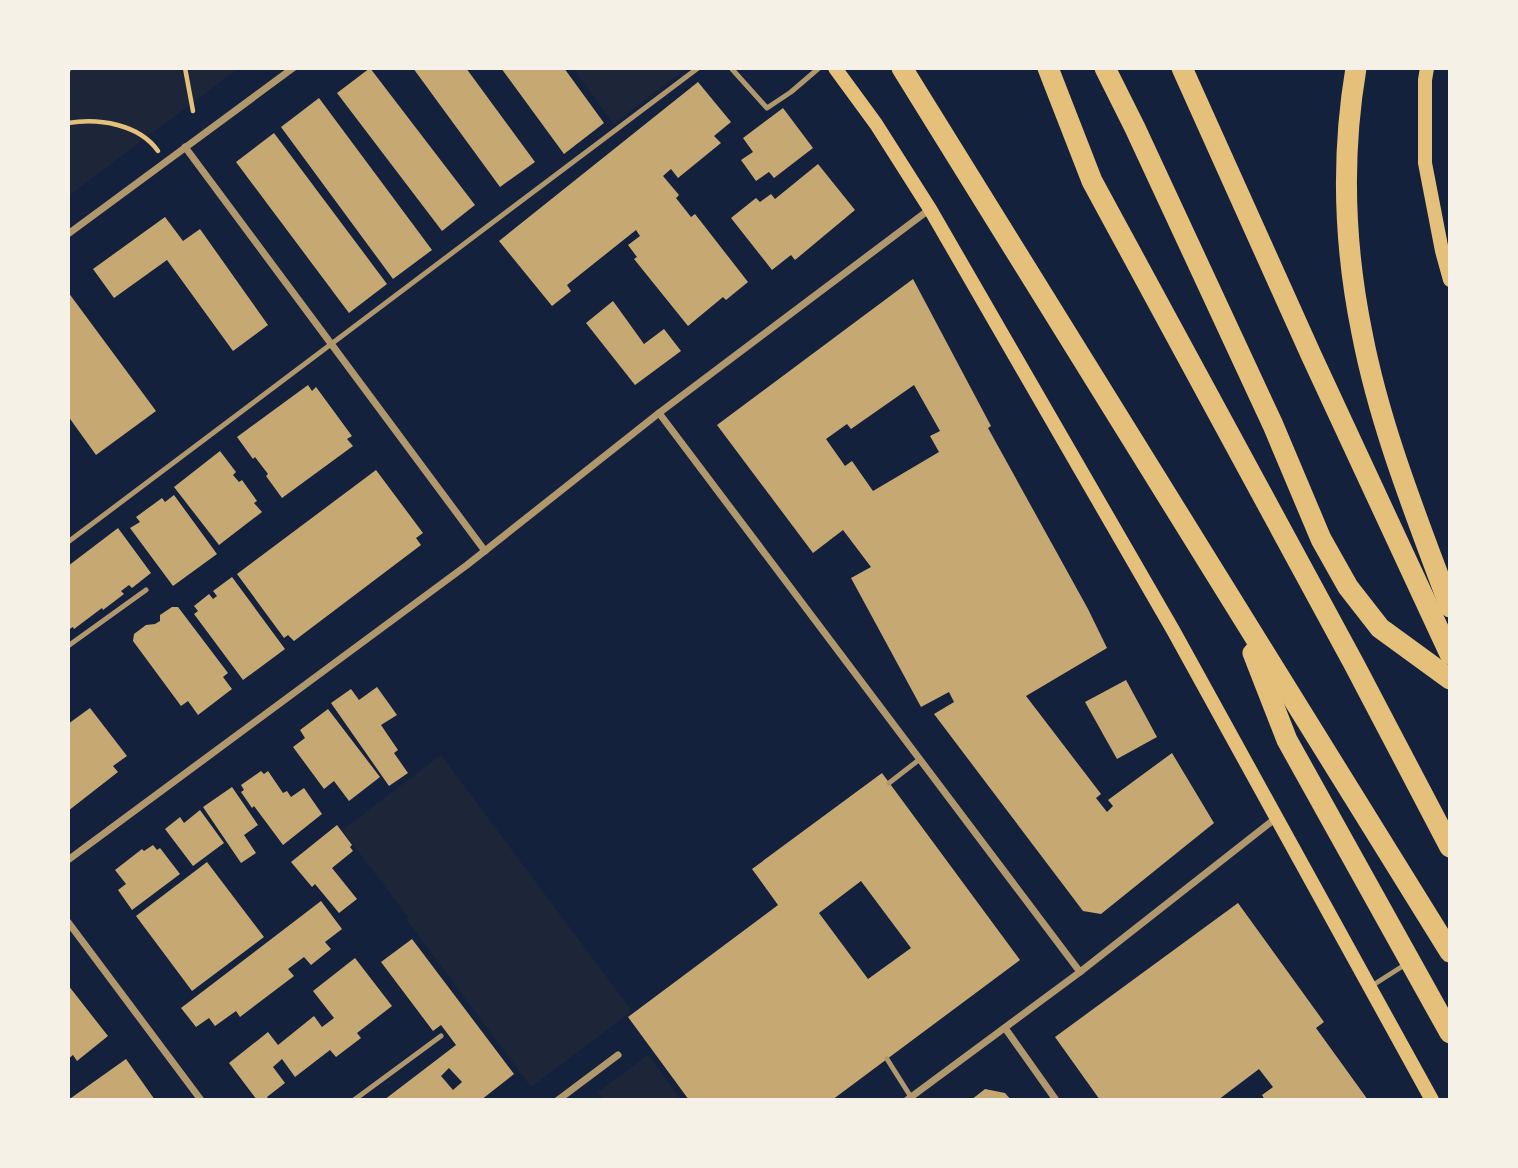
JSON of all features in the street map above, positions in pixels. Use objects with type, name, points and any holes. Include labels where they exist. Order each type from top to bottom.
[{"type":"highway","points":[[902,68],[1450,952]]},
{"type":"highway","points":[[1048,68],[1092,181],[1450,847]]},
{"type":"highway","points":[[1105,68],[1273,425],[1321,539],[1348,587],[1380,628],[1450,679]]},
{"type":"highway","points":[[1356,68],[1347,132],[1346,199],[1351,267],[1362,334],[1391,443],[1450,607]]},
{"type":"highway","points":[[1186,73],[1312,357],[1450,654]]},
{"type":"highway","points":[[1236,608],[1287,740],[1450,1033]]},
{"type":"main road","points":[[835,68],[876,124],[930,209],[1173,630],[1432,1100]]},
{"type":"main road","points":[[1427,68],[1425,163],[1441,251],[1450,280]]},
{"type":"street","points":[[68,233],[293,68]]},
{"type":"street","points":[[186,147],[485,551]]},
{"type":"street","points":[[68,860],[485,551],[659,413],[930,209]]},
{"type":"street","points":[[659,413],[1080,972]]},
{"type":"street","points":[[909,1098],[1080,972],[1277,818]]},
{"type":"street","points":[[68,922],[201,1100]]},
{"type":"street","points":[[1004,1028],[1056,1100]]},
{"type":"street","points":[[558,1100],[618,1055]]},
{"type":"lane","points":[[68,542],[698,68]]},
{"type":"lane","points":[[731,68],[767,108],[819,68]]},
{"type":"lane","points":[[68,646],[146,590]]},
{"type":"lane","points":[[889,783],[920,759]]},
{"type":"lane","points":[[1370,987],[1415,959]]},
{"type":"lane","points":[[354,1100],[441,1036]]},
{"type":"lane","points":[[887,1059],[909,1098]]},
{"type":"path","points":[[184,68],[193,111]]},
{"type":"path","points":[[68,122],[106,122],[138,134],[159,151]]},
{"type":"shaded area","points":[[68,68],[239,68],[68,196]]},
{"type":"shaded area","points":[[573,68],[686,68],[614,124]]},
{"type":"shaded area","points":[[441,755],[632,1011],[531,1087],[342,830]]},
{"type":"shaded area","points":[[648,1055],[681,1100],[604,1100],[598,1092]]},
{"type":"building","points":[[370,68],[475,205],[442,231],[337,93]]},
{"type":"building","points":[[413,68],[466,68],[535,162],[500,187]]},
{"type":"building","points":[[501,68],[564,68],[604,123],[564,154]]},
{"type":"building","points":[[698,82],[731,122],[714,136],[721,143],[678,178],[671,169],[663,176],[679,195],[676,198],[691,217],[695,214],[748,282],[726,300],[723,297],[688,326],[634,259],[637,257],[628,245],[640,236],[636,230],[567,285],[571,291],[552,306],[499,241]]},
{"type":"building","points":[[319,98],[432,250],[393,279],[281,127]]},
{"type":"building","points":[[783,108],[813,148],[774,178],[769,172],[756,181],[741,160],[753,152],[743,138]]},
{"type":"building","points":[[274,133],[387,284],[349,313],[236,162]]},
{"type":"building","points":[[818,164],[855,210],[795,260],[791,255],[772,270],[731,218],[756,198],[760,202],[771,194],[775,199]]},
{"type":"building","points":[[165,217],[183,241],[200,229],[268,325],[233,351],[167,260],[114,298],[93,269]]},
{"type":"building","points":[[913,279],[991,426],[988,428],[1107,648],[1026,696],[1101,794],[1096,798],[1107,812],[1113,806],[1108,800],[1172,753],[1214,823],[1101,914],[1083,911],[934,714],[954,702],[949,692],[921,707],[851,578],[871,567],[843,530],[813,553],[717,425]],"holes":[[[914,385],[940,431],[930,436],[939,452],[873,491],[852,461],[845,466],[826,439],[847,424],[851,429]]]},
{"type":"building","points":[[68,292],[156,411],[96,455],[68,416]]},
{"type":"building","points":[[613,301],[644,344],[664,329],[681,351],[635,385],[586,323]]},
{"type":"building","points":[[308,385],[312,391],[316,387],[352,436],[347,439],[353,446],[282,498],[266,476],[268,474],[237,437]]},
{"type":"building","points":[[220,451],[236,472],[233,475],[239,482],[242,480],[262,512],[219,545],[174,487]]},
{"type":"building","points":[[376,470],[423,533],[416,538],[421,545],[294,641],[288,635],[284,638],[237,574]]},
{"type":"building","points":[[174,495],[217,554],[173,586],[130,528],[140,522],[136,517],[162,498],[165,502]]},
{"type":"building","points":[[118,528],[151,573],[132,588],[129,585],[121,591],[124,594],[103,610],[102,608],[74,629],[73,627],[68,630],[68,566]]},
{"type":"building","points":[[232,577],[285,649],[243,680],[194,614],[198,611],[194,606],[209,594],[213,599],[217,596],[213,591]]},
{"type":"building","points":[[172,607],[178,607],[228,673],[223,677],[232,689],[198,715],[188,701],[181,706],[133,641],[134,634],[146,625],[160,621],[160,615]]},
{"type":"building","points":[[1126,680],[1157,737],[1117,759],[1085,702]]},
{"type":"building","points":[[377,687],[397,715],[381,725],[398,750],[394,753],[408,773],[389,786],[331,703],[351,689],[359,700]]},
{"type":"building","points":[[90,708],[127,756],[113,766],[118,772],[68,811],[68,724]]},
{"type":"building","points":[[328,709],[380,777],[349,801],[334,781],[324,789],[293,747],[305,738],[300,730]]},
{"type":"building","points":[[261,771],[264,774],[268,771],[283,793],[287,791],[291,797],[304,788],[322,814],[283,845],[241,792],[244,790],[241,785]]},
{"type":"building","points":[[882,773],[1020,960],[832,1100],[689,1100],[628,1017],[778,905],[752,869]],"holes":[[[861,881],[911,948],[868,979],[819,913]]]},
{"type":"building","points":[[232,787],[258,825],[244,835],[256,853],[241,863],[203,807]]},
{"type":"building","points":[[200,810],[224,843],[193,866],[165,829],[180,817],[184,823]]},
{"type":"building","points":[[337,825],[352,845],[350,847],[353,851],[332,868],[357,899],[339,913],[315,884],[312,887],[291,862]]},
{"type":"building","points":[[153,845],[157,850],[160,848],[180,874],[132,910],[118,890],[126,884],[115,870],[142,849],[144,851]]},
{"type":"building","points":[[207,862],[264,937],[192,991],[136,916]]},
{"type":"building","points":[[321,901],[342,929],[325,942],[331,949],[311,965],[304,957],[288,969],[294,976],[240,1017],[236,1011],[215,1026],[209,1018],[196,1027],[181,1008]]},
{"type":"building","points":[[1238,903],[1324,1022],[1316,1028],[1368,1100],[1265,1100],[1262,1095],[1273,1087],[1259,1069],[1218,1100],[1100,1100],[1055,1037]]},
{"type":"building","points":[[412,939],[514,1074],[481,1100],[384,1100],[456,1045],[441,1025],[433,1031],[381,962]],"holes":[[[449,1068],[462,1082],[453,1090],[441,1076]]]},
{"type":"building","points":[[355,958],[392,1006],[357,1033],[361,1038],[336,1057],[330,1050],[295,1077],[282,1059],[273,1067],[285,1083],[267,1097],[269,1100],[257,1100],[229,1063],[268,1032],[278,1045],[314,1016],[322,1027],[334,1018],[313,991]]},
{"type":"building","points":[[68,985],[108,1036],[77,1061],[73,1055],[68,1059]]},
{"type":"building","points":[[126,1059],[155,1100],[72,1100],[71,1098]]},
{"type":"building","points":[[985,1089],[1005,1093],[1011,1100],[971,1100]]}]
